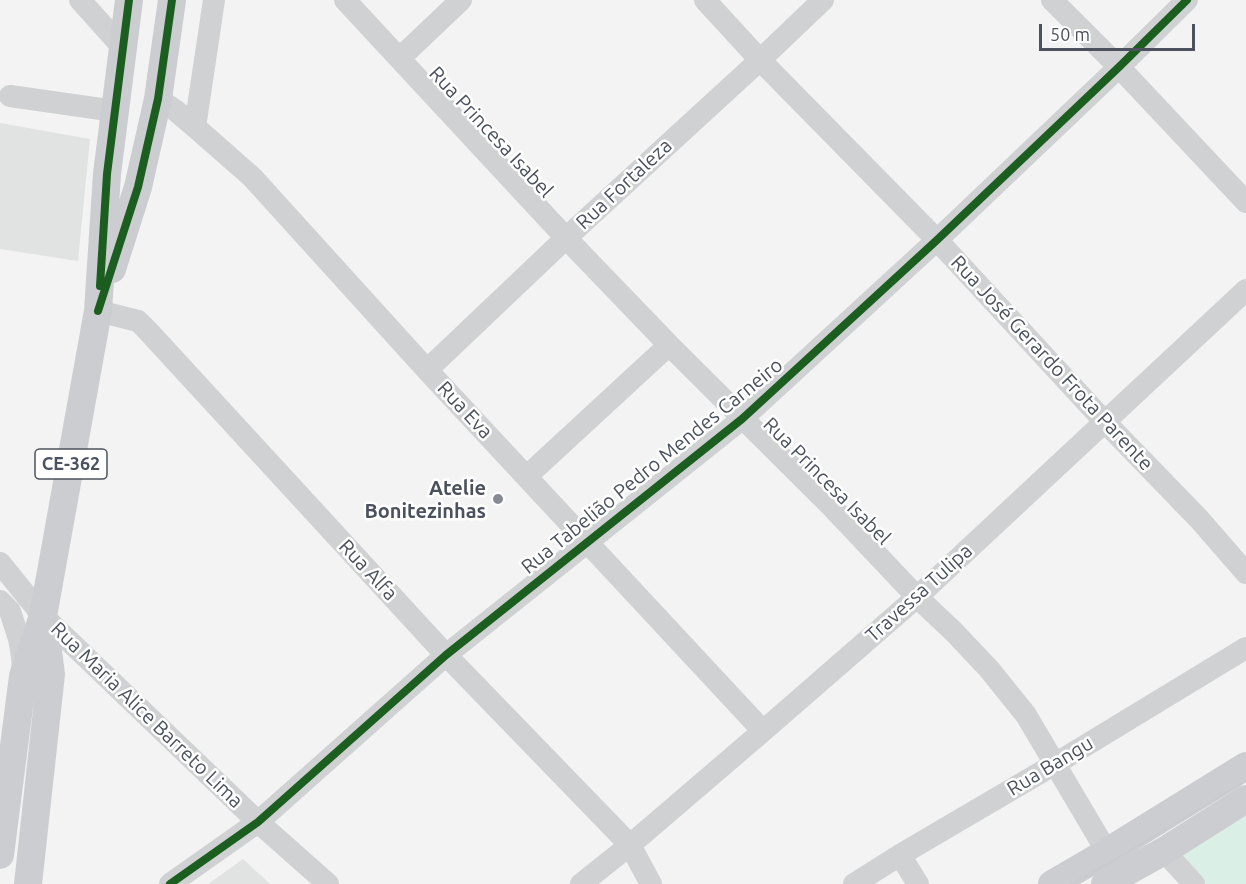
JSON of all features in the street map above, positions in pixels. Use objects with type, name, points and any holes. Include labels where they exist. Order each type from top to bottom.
[{"type":"main road","name":"CE-362","points":[[0,855],[23,675],[43,616],[98,311],[107,174],[129,0]]},
{"type":"main road","name":"CE-362","points":[[98,311],[138,187],[158,99],[172,0]]},
{"type":"main road","name":"CE-362","points":[[28,884],[51,674],[43,616]]},
{"type":"main road","points":[[1052,884],[1246,766]]},
{"type":"main road","points":[[1105,884],[1164,851],[1246,799]]},
{"type":"street","points":[[80,0],[123,48]]},
{"type":"street","points":[[195,127],[214,0]]},
{"type":"street","name":"Rua Princesa Isabel","points":[[345,0],[566,238],[669,345],[830,505],[989,669],[1026,715],[1107,852]]},
{"type":"street","points":[[400,58],[461,0]]},
{"type":"street","name":"Rua José Gerardo Frota Parente","points":[[705,0],[760,60],[937,240],[1105,422],[1199,519],[1246,573]]},
{"type":"street","name":"Rua Fortaleza","points":[[428,370],[566,238],[823,0]]},
{"type":"street","points":[[1052,0],[1246,202]]},
{"type":"street","name":"Rua Tabelião Pedro Mendes Carneiro","points":[[170,884],[258,822],[446,655],[742,419],[937,240],[1119,68],[1187,0]]},
{"type":"street","points":[[10,96],[115,111]]},
{"type":"street","name":"Rua Eva","points":[[158,99],[175,110],[252,177],[763,731]]},
{"type":"street","name":"Travessa Tulipa","points":[[581,884],[630,845],[917,597],[1246,290]]},
{"type":"street","name":"Rua Alfa","points":[[98,311],[138,321],[148,331],[446,655],[630,845],[651,884]]},
{"type":"street","points":[[527,476],[669,345]]},
{"type":"street","name":"Rua Maria Alice Barreto Lima","points":[[0,562],[43,616],[258,822],[328,884]]},
{"type":"street","points":[[3,611],[19,615],[43,616]]},
{"type":"street","name":"Rua Maria Alice Barreto Lima","points":[[3,611],[20,639],[23,675]]},
{"type":"street","name":"Rua Bangu","points":[[854,884],[1246,648]]},
{"type":"street","points":[[1164,851],[1194,884]]},
{"type":"street","points":[[900,855],[918,884]]},
{"type":"shaded area","points":[[0,123],[90,139],[78,261],[0,249]]},
{"type":"shaded area","points":[[243,859],[270,884],[208,884]]},
{"type":"green space","points":[[1246,812],[1246,884],[1199,884],[1179,856]]},
{"type":"tram line","points":[[1072,884],[1246,781]]},
{"type":"cycle path","points":[[100,286],[107,174],[129,0]]},
{"type":"cycle path","points":[[98,311],[138,187],[158,99],[172,0]]},
{"type":"cycle path","points":[[170,884],[258,822],[446,655],[742,419],[937,240],[1187,0]]},
{"type":"place","name":"Atelie Bonitezinhas","points":[[498,499]]}]
